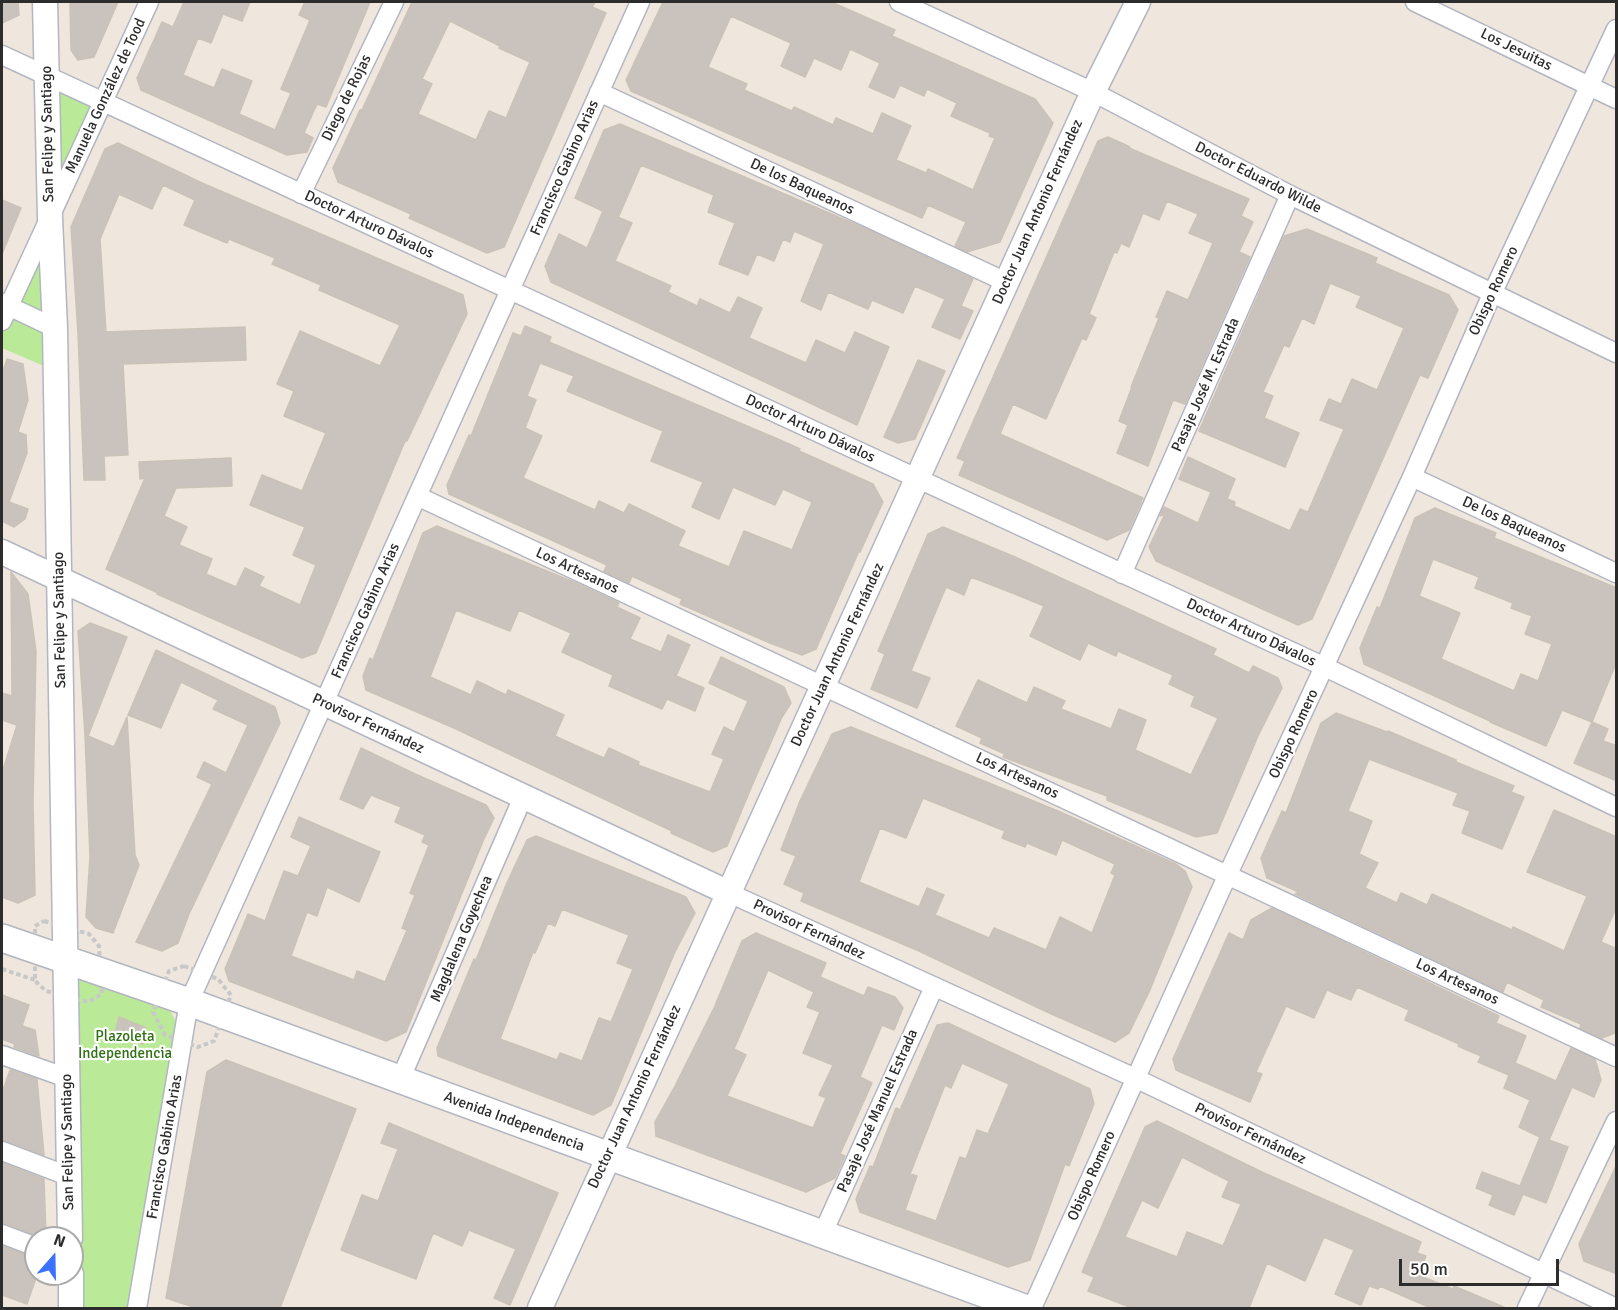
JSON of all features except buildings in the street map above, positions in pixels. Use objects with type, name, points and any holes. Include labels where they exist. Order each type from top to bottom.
[{"type":"main road","name":"Avenida Independencia","points":[[2,938],[189,1002],[1024,1308]]},
{"type":"street","name":"San Felipe y Santiago","points":[[45,2],[55,328],[70,1226]]},
{"type":"street","name":"Manuela González de Tood","points":[[4,310],[50,218],[149,2]]},
{"type":"street","name":"Diego de Rojas","points":[[301,194],[393,2]]},
{"type":"street","name":"Francisco Gabino Arias","points":[[137,1308],[189,1002],[640,2]]},
{"type":"street","name":"Doctor Eduardo Wilde","points":[[899,2],[1093,92],[1290,195],[1617,353]]},
{"type":"street","name":"Doctor Juan Antonio Fernández","points":[[540,1308],[1006,282],[1093,92],[1138,2]]},
{"type":"street","name":"Los Jesuitas","points":[[1415,2],[1617,99]]},
{"type":"street","name":"Obispo Romero","points":[[1032,1308],[1228,874],[1412,477],[1492,294],[1617,30]]},
{"type":"street","name":"Doctor Arturo Dávalos","points":[[2,55],[1325,668],[1617,807]]},
{"type":"street","name":"De los Baqueanos","points":[[599,92],[1006,282]]},
{"type":"street","name":"Pasaje José M. Estrada","points":[[1122,574],[1290,195]]},
{"type":"street","points":[[4,310],[55,328]]},
{"type":"street","name":"De los Baqueanos","points":[[1412,477],[1617,573]]},
{"type":"street","name":"Los Artesanos","points":[[417,496],[1617,1058]]},
{"type":"street","name":"Provisor Fernández","points":[[2,552],[729,893],[1135,1078],[1616,1308]]},
{"type":"street","name":"Magdalena Goyechea","points":[[400,1080],[523,797]]},
{"type":"street","name":"Pasaje José Manuel Estrada","points":[[822,1235],[934,987]]},
{"type":"street","points":[[2,1055],[67,1078]]},
{"type":"street","points":[[1527,1308],[1617,1121]]},
{"type":"street","points":[[2,1151],[68,1176]]},
{"type":"street","points":[[2,1234],[24,1242]]},
{"type":"street","points":[[71,1286],[72,1308]]},
{"type":"path","points":[[2,969],[35,981]]},
{"type":"path","points":[[160,993],[153,1012],[165,1035],[183,1041]]},
{"type":"green space","points":[[49,81],[100,104],[53,204]]},
{"type":"green space","points":[[47,231],[51,369],[2,348],[2,332]]},
{"type":"green space","name":"Plazoleta Independencia","points":[[85,976],[169,1008],[178,1026],[131,1308],[79,1308],[79,1286],[84,1286],[84,1226],[77,1226],[73,987]]}]
